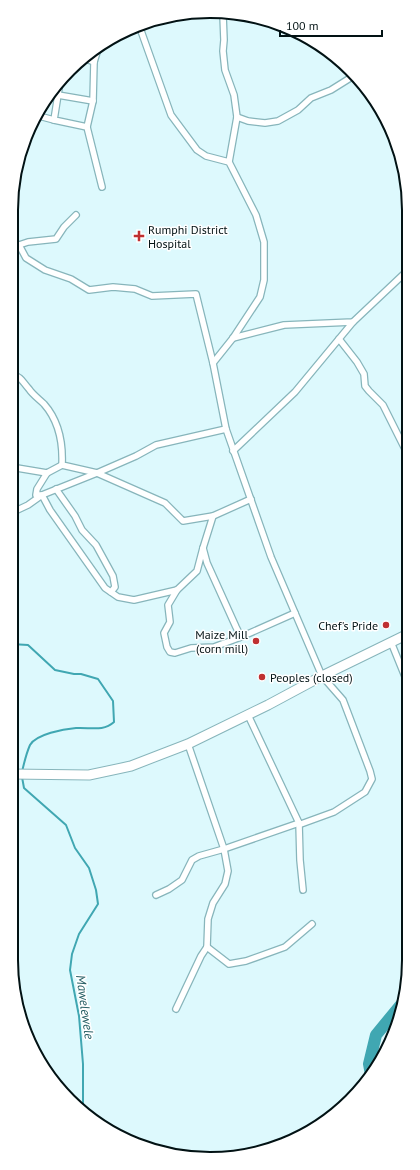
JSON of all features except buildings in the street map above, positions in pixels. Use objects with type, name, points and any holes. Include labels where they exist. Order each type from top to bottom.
[{"type":"main road","points":[[18,774],[89,775],[131,766],[188,744],[402,637]]},
{"type":"street","points":[[213,363],[233,338],[260,297],[264,280],[264,242],[256,215],[229,162],[237,117],[234,95],[226,70],[223,51],[223,18]]},
{"type":"street","points":[[141,31],[171,115],[197,150],[206,156],[229,162]]},
{"type":"street","points":[[96,56],[94,62],[93,101],[87,127],[102,187]]},
{"type":"street","points":[[89,61],[94,62]]},
{"type":"street","points":[[237,117],[248,121],[270,123],[278,121],[298,110],[311,98],[331,90],[350,78]]},
{"type":"street","points":[[54,120],[58,95],[93,101]]},
{"type":"street","points":[[42,117],[87,127]]},
{"type":"street","points":[[76,215],[64,227],[56,239],[28,242],[18,245],[26,258],[45,270],[70,279],[89,290],[113,287],[136,290],[152,296],[196,294],[213,363],[226,429],[252,499],[271,557],[322,676],[343,700],[372,779],[364,792],[334,812],[302,824],[299,823],[199,856],[192,860],[182,880],[169,889],[156,895]]},
{"type":"street","points":[[233,451],[295,392],[353,322],[402,277]]},
{"type":"street","points":[[233,338],[284,325],[353,322]]},
{"type":"street","points":[[339,339],[357,362],[364,374],[365,386],[383,405],[402,443]]},
{"type":"street","points":[[18,377],[23,380],[28,388],[45,405],[57,425],[63,448],[62,465]]},
{"type":"street","points":[[18,510],[56,489],[136,456],[156,445],[226,429]]},
{"type":"street","points":[[176,590],[134,600],[118,597],[105,588],[57,521],[42,496],[36,495],[37,490],[47,473],[62,465],[97,473],[165,503],[183,521],[213,516],[252,499]]},
{"type":"street","points":[[18,468],[47,473]]},
{"type":"street","points":[[56,489],[82,530],[96,545],[113,576],[115,587],[112,592]]},
{"type":"street","points":[[213,516],[197,571],[176,590],[168,605],[170,622],[164,633],[167,647],[170,652],[175,653],[191,648],[214,647],[241,637],[295,613]]},
{"type":"street","points":[[203,548],[207,563],[241,637]]},
{"type":"street","points":[[391,642],[402,669]]},
{"type":"street","points":[[248,715],[299,823],[300,860],[303,890]]},
{"type":"street","points":[[176,1009],[206,947],[208,919],[213,903],[225,884],[228,871],[224,849],[188,744]]},
{"type":"street","points":[[206,947],[229,964],[246,961],[285,946],[312,924]]},
{"type":"waterway","name":"Mawelewele","points":[[18,644],[28,645],[55,670],[81,674],[98,679],[113,701],[114,722],[101,728],[76,728],[58,731],[38,738],[30,745],[22,772]]},
{"type":"waterway","name":"Mawelewele","points":[[22,777],[24,788],[66,825],[75,848],[89,868],[96,890],[98,904],[79,934],[72,954],[70,970],[79,1016],[83,1064],[83,1104]]},
{"type":"waterway","points":[[370,1067],[369,1064],[376,1035],[394,1013]]},
{"type":"place","name":"Rumphi District Hospital","points":[[139,236]]},
{"type":"place","name":"Chef's Pride","points":[[386,625]]},
{"type":"place","name":"Maize Mill (corn mill)","points":[[256,641]]},
{"type":"place","name":"Peoples (closed)","points":[[262,677]]}]
